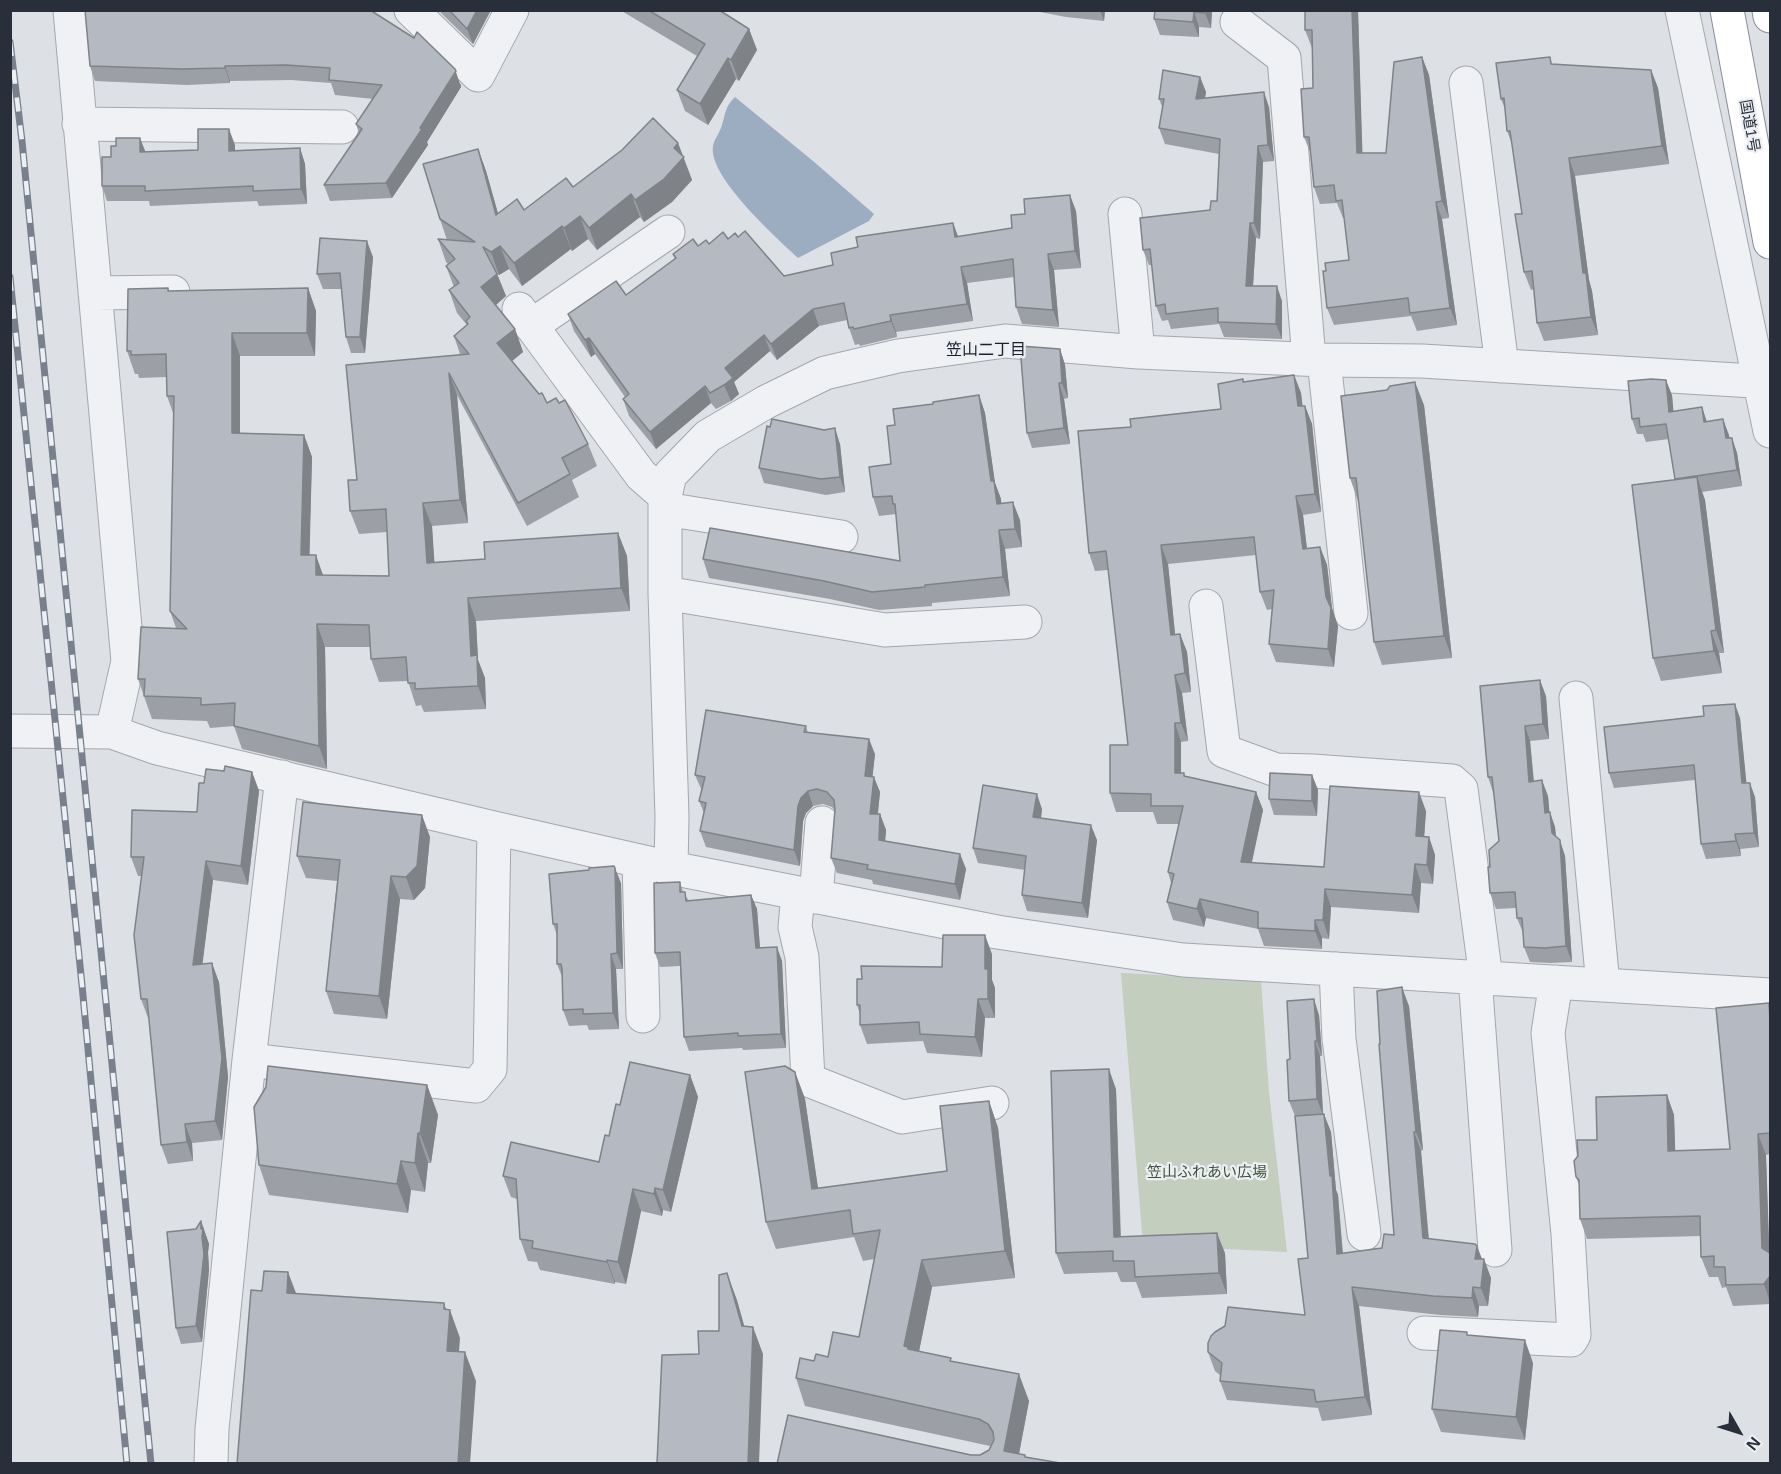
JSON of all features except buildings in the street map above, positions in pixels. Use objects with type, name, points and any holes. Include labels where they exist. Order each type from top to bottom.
[{"type":"highway","name":"国道1号","points":[[1727,10],[1770,242]]},
{"type":"highway","points":[[1769,10],[1770,16]]},
{"type":"street","points":[[70,10],[128,661],[112,732]]},
{"type":"street","points":[[411,10],[478,75],[512,10]]},
{"type":"street","points":[[1682,10],[1766,382],[1770,431]]},
{"type":"street","points":[[1237,22],[1284,58],[1316,360],[1352,613]]},
{"type":"street","points":[[1466,83],[1502,366]]},
{"type":"street","points":[[79,124],[342,128]]},
{"type":"street","points":[[1125,214],[1138,352]]},
{"type":"street","points":[[668,232],[525,317],[641,475],[665,502],[841,537]]},
{"type":"street","points":[[95,293],[202,292]]},
{"type":"street","points":[[671,868],[672,817],[665,593],[665,502],[670,475],[708,436],[766,402],[825,374],[898,356],[1005,341],[1138,352],[1316,360],[1422,361],[1766,382]]},
{"type":"street","points":[[665,593],[885,630],[1025,622]]},
{"type":"street","points":[[1206,606],[1224,751],[1276,770],[1452,781],[1461,789],[1480,978],[1495,1250]]},
{"type":"street","points":[[1575,698],[1603,985]]},
{"type":"street","points":[[10,731],[112,732],[157,748],[671,868],[997,932],[1183,960],[1770,995]]},
{"type":"street","points":[[212,1464],[212,1429],[249,1060],[282,777]]},
{"type":"street","points":[[822,823],[807,895],[795,927],[802,957],[808,1080],[902,1117],[992,1103]]},
{"type":"street","points":[[249,1060],[476,1086],[490,1069],[494,828]]},
{"type":"street","points":[[639,861],[643,1016]]},
{"type":"street","points":[[1336,969],[1339,1040],[1364,1234]]},
{"type":"street","points":[[1424,1333],[1571,1340],[1575,1335],[1568,1234],[1548,1033],[1556,982]]},
{"type":"green space","name":"笠山ふれあい広場","points":[[1121,973],[1261,980],[1269,1092],[1287,1252],[1143,1245]]},
{"type":"water","points":[[735,97],[874,214],[869,221],[798,258],[732,190],[714,159],[713,146],[728,107]]},
{"type":"railway","points":[[10,42],[22,141],[151,1464]]},
{"type":"railway","points":[[10,277],[82,985],[127,1464]]},
{"type":"district","name":"笠山二丁目","points":[[986,351]]}]
